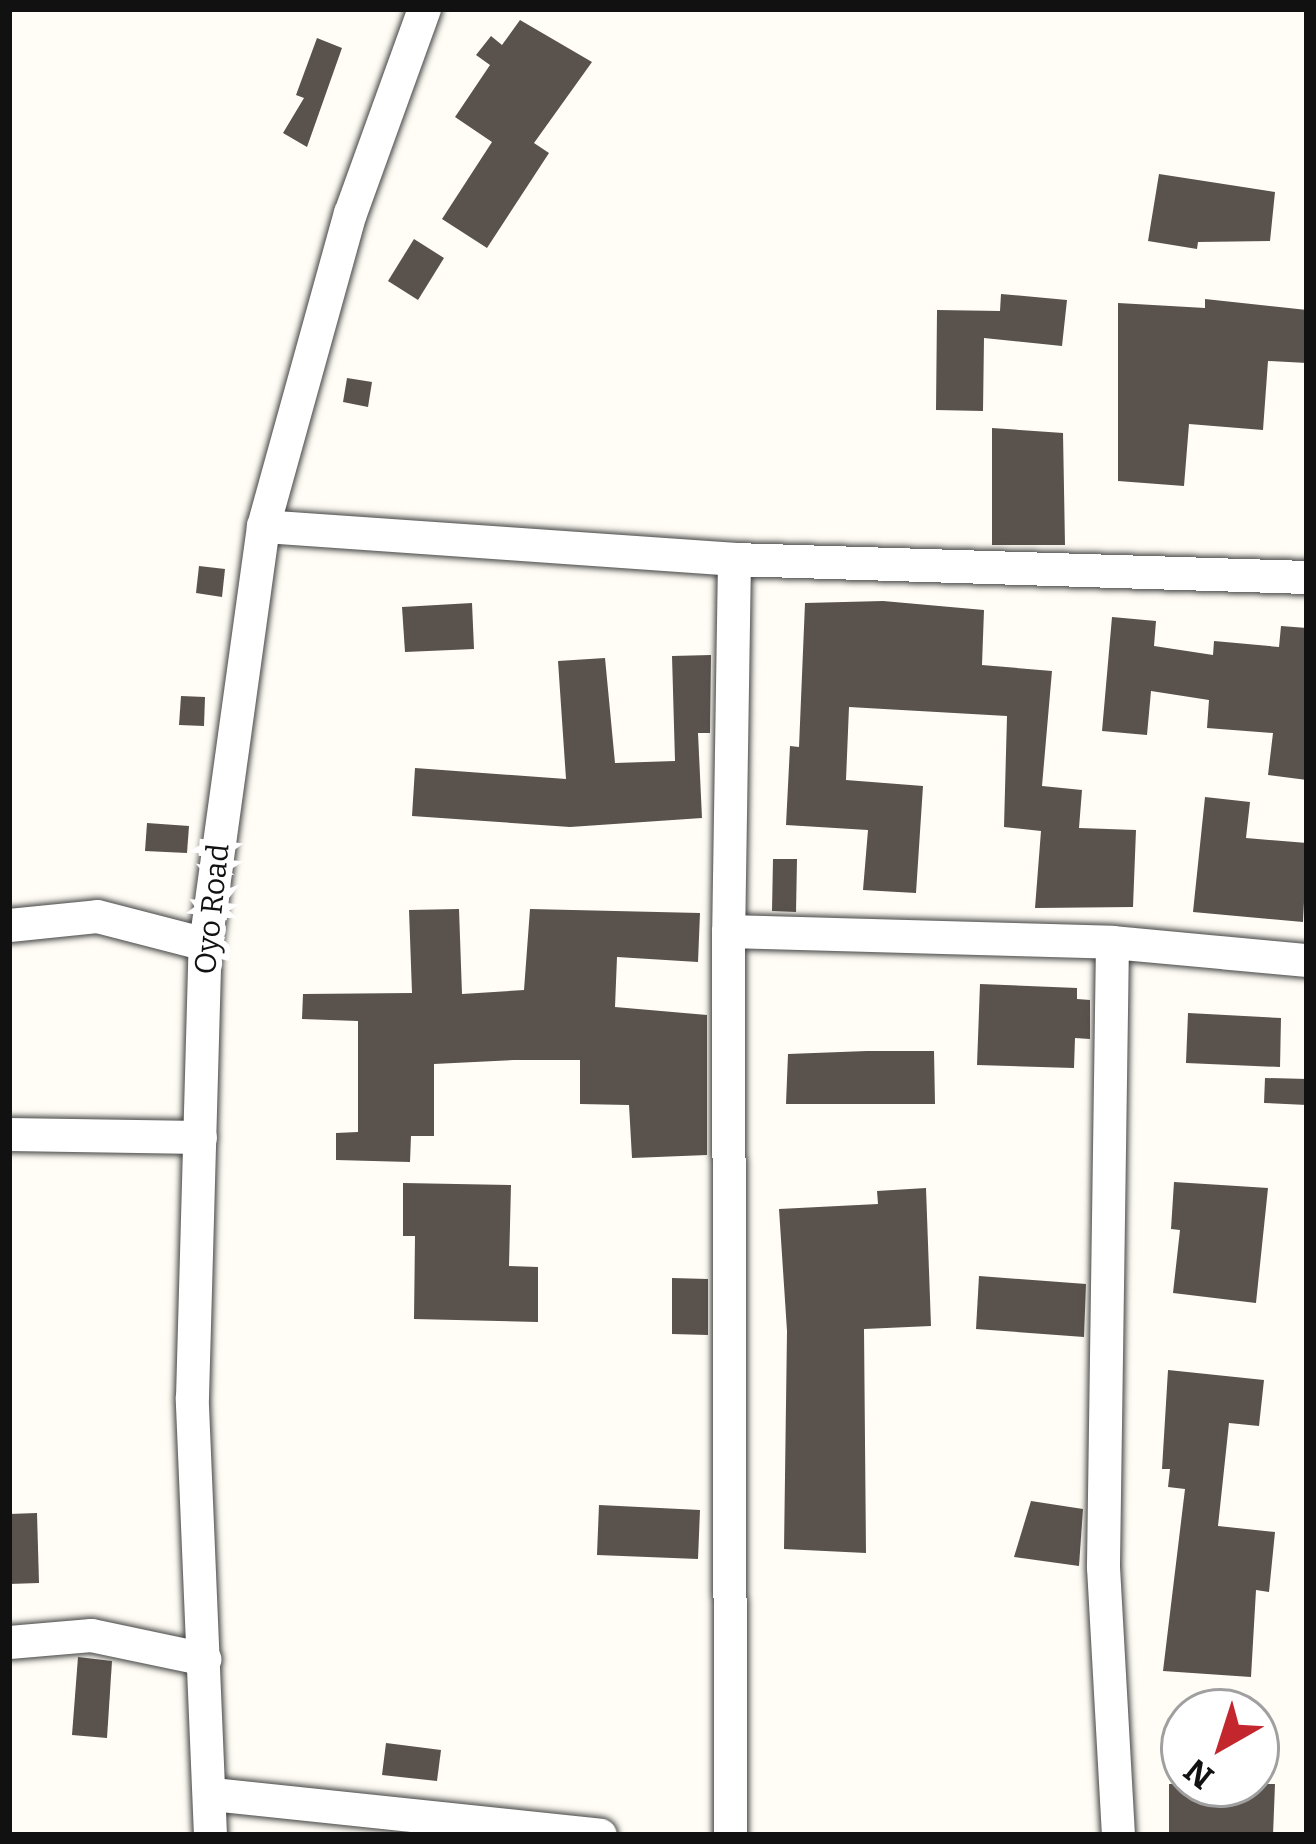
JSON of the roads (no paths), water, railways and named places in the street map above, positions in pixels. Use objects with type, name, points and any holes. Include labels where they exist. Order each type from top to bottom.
[{"type":"street","name":"Oyo Road","points":[[210,1835],[212,1794],[192,1396],[205,944],[263,526],[350,213],[424,9]]},
{"type":"street","points":[[263,526],[734,560],[1307,578]]},
{"type":"street","points":[[730,1835],[728,931],[734,560]]},
{"type":"street","points":[[9,926],[98,916],[205,944]]},
{"type":"street","points":[[728,931],[1112,942],[1307,960]]},
{"type":"street","points":[[1112,942],[1103,1567],[1118,1835]]},
{"type":"street","points":[[9,1134],[200,1137]]},
{"type":"street","points":[[9,1642],[91,1634],[206,1659]]},
{"type":"street","points":[[212,1794],[600,1835]]}]
